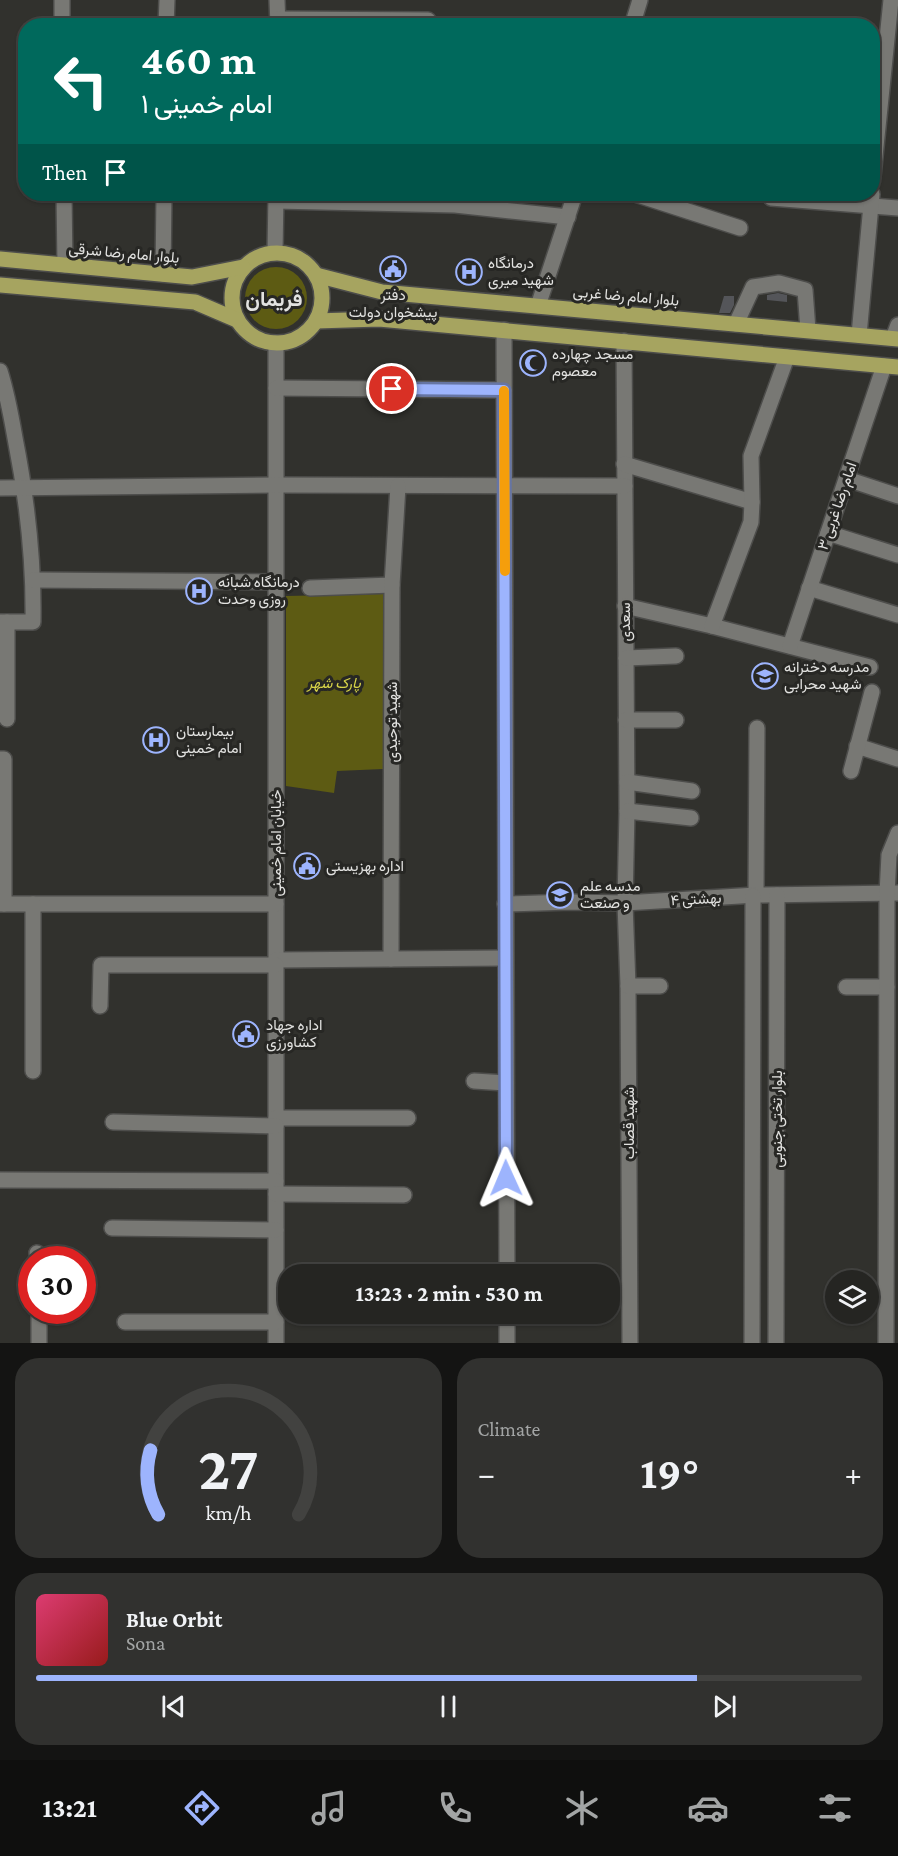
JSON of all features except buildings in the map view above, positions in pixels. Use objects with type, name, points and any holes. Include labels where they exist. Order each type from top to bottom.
[{"type":"main road","points":[[275,252],[306,262],[316,275],[322,290],[322,306],[316,321],[305,333],[292,340],[276,343],[261,340],[247,332],[237,320],[232,307],[232,293],[243,267],[254,258],[275,252]]},
{"type":"main road","name":"بلوار امام رضا شرقی","points":[[0,259],[192,277],[243,267]]},
{"type":"main road","name":"بلوار امام رضا غربی","points":[[316,275],[382,292],[859,335],[896,334]]},
{"type":"main road","points":[[0,285],[195,302],[237,320]]},
{"type":"main road","points":[[316,321],[379,319],[891,367]]},
{"type":"street","points":[[62,0],[62,18]]},
{"type":"street","points":[[166,18],[167,0]]},
{"type":"street","points":[[278,0],[278,18]]},
{"type":"street","points":[[637,18],[640,0]]},
{"type":"street","points":[[880,63],[893,3]]},
{"type":"street","points":[[64,201],[65,265]]},
{"type":"street","points":[[163,274],[164,201]]},
{"type":"street","points":[[275,252],[276,201]]},
{"type":"street","points":[[366,201],[455,205],[568,217]]},
{"type":"street","points":[[538,306],[574,201]]},
{"type":"street","points":[[657,201],[740,228]]},
{"type":"street","points":[[859,335],[871,201]]},
{"type":"street","points":[[877,201],[898,208]]},
{"type":"street","points":[[736,324],[753,287],[779,283],[805,290],[808,330]]},
{"type":"street","points":[[504,330],[507,1264]]},
{"type":"street","name":"سعدی","points":[[624,341],[627,782],[625,903]]},
{"type":"street","name":"خیابان امام خمینی","points":[[276,343],[276,1230],[278,1272]]},
{"type":"street","points":[[712,626],[750,522],[751,456],[787,357]]},
{"type":"street","name":"امام رضا غربی ۳","points":[[790,646],[847,479],[891,367]]},
{"type":"street","points":[[0,371],[6,389],[25,488],[33,580],[33,622],[4,622],[7,719]]},
{"type":"street","points":[[276,388],[504,390]]},
{"type":"street","points":[[624,464],[752,502]]},
{"type":"street","points":[[847,479],[898,496]]},
{"type":"street","points":[[0,488],[505,484],[625,486]]},
{"type":"street","name":"شهید توحیدی","points":[[391,959],[392,585],[398,486]]},
{"type":"street","points":[[828,532],[898,555]]},
{"type":"street","points":[[33,580],[276,582]]},
{"type":"street","points":[[310,588],[392,585]]},
{"type":"street","points":[[809,588],[898,615]]},
{"type":"street","points":[[625,606],[870,667]]},
{"type":"street","points":[[626,658],[676,656]]},
{"type":"street","points":[[850,771],[872,692]]},
{"type":"street","points":[[626,720],[676,720]]},
{"type":"street","name":"بلوار تختی جنوبی","points":[[752,1343],[757,728]]},
{"type":"street","points":[[857,746],[898,759]]},
{"type":"street","points":[[2,759],[2,904],[276,904]]},
{"type":"street","points":[[627,782],[692,791]]},
{"type":"street","points":[[627,811],[692,818]]},
{"type":"street","points":[[886,1343],[892,893],[890,855],[898,833]]},
{"type":"street","name":"بهشتی ۴","points":[[505,904],[625,903],[777,895],[892,893]]},
{"type":"street","name":"بلوار تختی جنوبی","points":[[776,1343],[777,895]]},
{"type":"street","name":"شهید قصاب","points":[[625,903],[628,986],[630,1343]]},
{"type":"street","points":[[33,904],[33,1071]]},
{"type":"street","points":[[100,1006],[100,965],[505,958]]},
{"type":"street","points":[[628,986],[660,986]]},
{"type":"street","points":[[846,987],[890,991]]},
{"type":"street","points":[[474,1081],[506,1083]]},
{"type":"street","points":[[113,1122],[276,1122],[408,1118]]},
{"type":"street","points":[[0,1180],[276,1187],[404,1195]]},
{"type":"street","points":[[112,1228],[276,1230]]},
{"type":"street","points":[[125,1322],[278,1313]]},
{"type":"street","points":[[39,1324],[39,1343]]},
{"type":"street","name":"خیابان امام خمینی","points":[[276,1343],[279,1324]]},
{"type":"street","points":[[507,1324],[507,1343]]},
{"type":"green space","points":[[270,267],[282,267],[298,276],[305,286],[307,298],[305,310],[298,320],[282,329],[270,329],[259,324],[250,315],[245,304],[245,292],[250,281],[259,272]]},
{"type":"green space","name":"پارک شهر","points":[[383,594],[383,769],[337,771],[334,793],[286,786],[286,596]]},
{"type":"slow traffic","points":[[504,391],[505,571]]},
{"type":"place","name":"دفتر پیشخوان دولت","points":[[393,269]]},
{"type":"place","name":"درمانگاه شهید میری","points":[[469,272]]},
{"type":"place","name":"مسجد چهارده معصوم","points":[[533,363]]},
{"type":"place","name":"درمانگاه شبانه روزی وحدت","points":[[199,591]]},
{"type":"place","name":"مدرسه دخترانه شهید محرابی","points":[[765,676]]},
{"type":"place","name":"بیمارستان امام خمینی","points":[[156,740]]},
{"type":"place","name":"اداره بهزیستی","points":[[307,866]]},
{"type":"place","name":"مدسه علم و صنعت","points":[[560,895]]},
{"type":"place","name":"اداره جهاد کشاورزی","points":[[246,1034]]},
{"type":"district","name":"فریمان","points":[[274,299]]},
{"type":"route","points":[[392,389],[504,390],[506,1178]]}]
